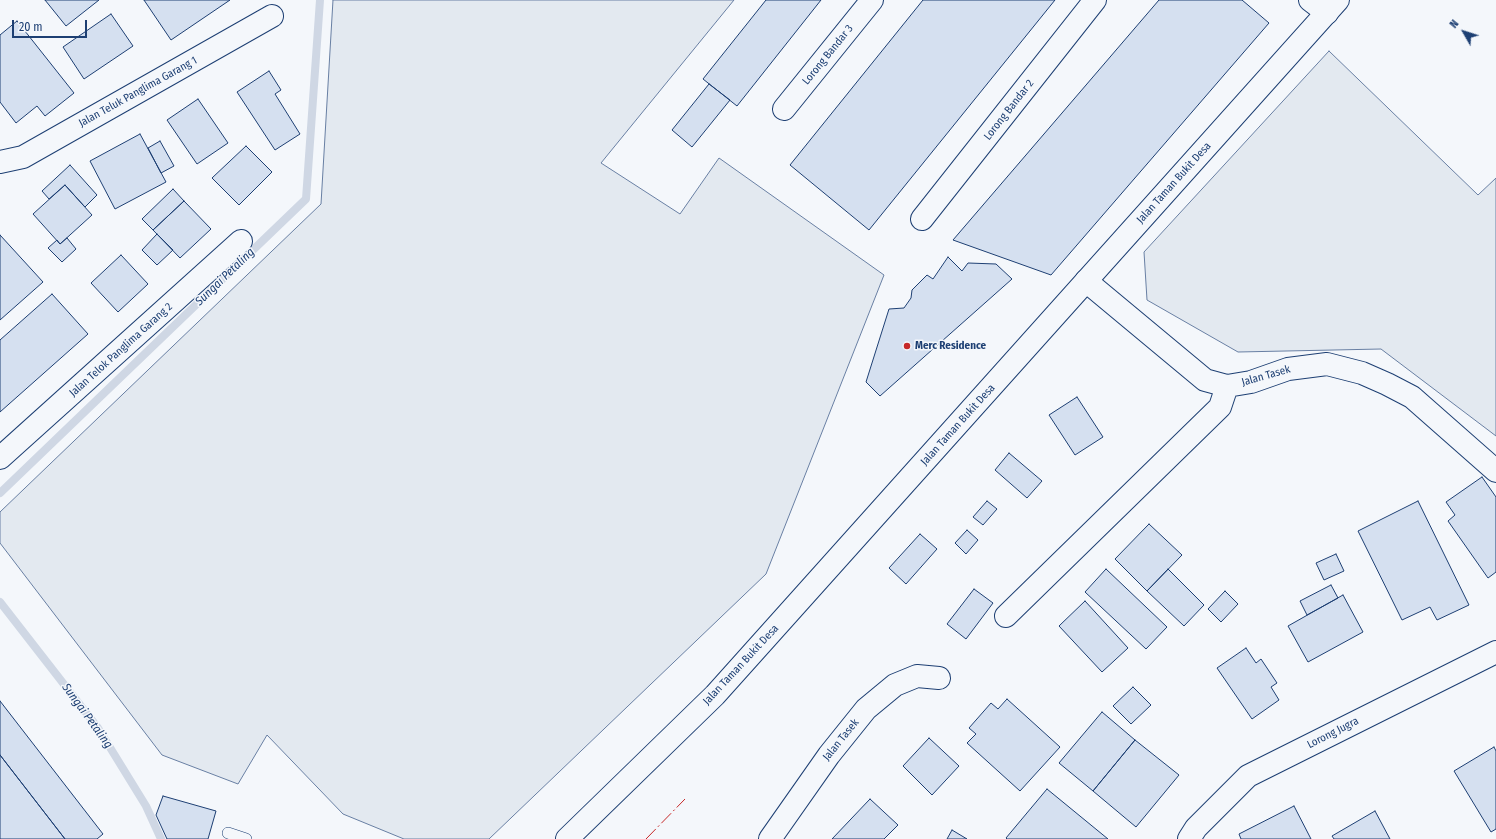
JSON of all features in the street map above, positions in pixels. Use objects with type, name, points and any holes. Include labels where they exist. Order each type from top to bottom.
[{"type":"street","name":"Lorong Bandar 3","points":[[784,109],[872,0]]},
{"type":"street","name":"Lorong Bandar 2","points":[[922,219],[1095,0]]},
{"type":"street","name":"Jalan Taman Bukit Desa","points":[[567,839],[716,695],[1086,281],[1325,4]]},
{"type":"street","name":"Jalan Teluk Panglima Garang 1","points":[[0,162],[23,157],[272,16]]},
{"type":"street","name":"Jalan Telok Panglima Garang 2","points":[[0,458],[241,241]]},
{"type":"street","name":"Jalan Tasek","points":[[1086,281],[1205,380],[1227,386],[1251,382],[1288,369],[1327,364],[1362,373],[1412,397],[1496,471]]},
{"type":"street","points":[[1006,616],[1220,407],[1227,386]]},
{"type":"street","name":"Lorong Jugra","points":[[1189,839],[1196,828],[1248,776],[1496,652]]},
{"type":"street","name":"Jalan Tasek","points":[[770,839],[829,755],[866,709],[895,685],[917,676],[939,678]]},
{"type":"lane","points":[[228,833],[246,839]]},
{"type":"shaded area","points":[[333,0],[734,0],[601,163],[680,214],[719,158],[884,275],[766,574],[489,839],[404,839],[343,814],[267,735],[238,784],[162,755],[0,543],[0,512],[321,204]]},
{"type":"shaded area","points":[[1329,51],[1478,195],[1496,178],[1496,436],[1381,349],[1238,352],[1147,300],[1144,252]]},
{"type":"building","points":[[45,0],[99,0],[66,26]]},
{"type":"building","points":[[144,0],[230,0],[171,40]]},
{"type":"building","points":[[766,0],[821,0],[737,106],[703,79]]},
{"type":"building","points":[[923,0],[1055,0],[869,230],[790,165]]},
{"type":"building","points":[[1159,0],[1242,0],[1269,23],[1051,275],[953,240]]},
{"type":"building","points":[[111,14],[133,46],[84,79],[63,47]]},
{"type":"building","points":[[17,21],[74,93],[45,116],[37,106],[16,123],[0,102],[0,35]]},
{"type":"building","points":[[269,71],[281,90],[275,94],[300,134],[275,150],[237,92]]},
{"type":"building","points":[[709,84],[730,100],[692,147],[672,130]]},
{"type":"building","points":[[198,99],[228,143],[197,164],[167,120]]},
{"type":"building","points":[[140,134],[166,182],[115,209],[90,161]]},
{"type":"building","points":[[160,141],[174,166],[161,173],[148,148]]},
{"type":"building","points":[[246,146],[272,172],[239,205],[212,178]]},
{"type":"building","points":[[70,165],[97,195],[85,207],[65,185],[49,199],[42,191]]},
{"type":"building","points":[[65,185],[92,215],[60,244],[33,214]]},
{"type":"building","points":[[173,189],[184,201],[153,230],[142,219]]},
{"type":"building","points":[[184,201],[211,229],[180,258],[153,230]]},
{"type":"building","points":[[157,234],[173,250],[157,265],[142,250]]},
{"type":"building","points":[[0,235],[43,282],[0,320]]},
{"type":"building","points":[[67,238],[76,249],[62,262],[48,248],[57,240],[60,244]]},
{"type":"building","points":[[121,255],[148,284],[118,312],[91,283]]},
{"type":"building","name":"Merc Residence","points":[[948,257],[962,271],[968,263],[996,264],[1012,279],[880,396],[866,382],[889,309],[904,308],[911,298],[912,290],[927,275],[933,279]]},
{"type":"building","points":[[52,294],[88,334],[0,412],[0,340]]},
{"type":"building","points":[[1077,397],[1103,437],[1075,455],[1049,415]]},
{"type":"building","points":[[1009,453],[1042,481],[1027,498],[995,470]]},
{"type":"building","points":[[1482,477],[1496,497],[1496,572],[1488,578],[1448,521],[1455,515],[1446,502]]},
{"type":"building","points":[[987,501],[997,509],[983,525],[973,517]]},
{"type":"building","points":[[1418,501],[1469,605],[1437,620],[1430,607],[1402,620],[1358,531]]},
{"type":"building","points":[[1149,524],[1182,555],[1147,591],[1115,559]]},
{"type":"building","points":[[967,530],[978,540],[966,554],[955,543]]},
{"type":"building","points":[[920,534],[937,549],[906,584],[889,568]]},
{"type":"building","points":[[1336,554],[1344,571],[1324,580],[1316,563]]},
{"type":"building","points":[[1106,569],[1167,627],[1146,649],[1085,592]]},
{"type":"building","points":[[1168,569],[1204,605],[1184,626],[1147,591]]},
{"type":"building","points":[[1331,585],[1338,598],[1307,615],[1300,601]]},
{"type":"building","points":[[974,589],[993,603],[966,639],[947,624]]},
{"type":"building","points":[[1225,591],[1238,604],[1221,622],[1208,609]]},
{"type":"building","points":[[1343,595],[1363,632],[1308,662],[1288,626]]},
{"type":"building","points":[[1085,601],[1128,648],[1102,672],[1059,626]]},
{"type":"building","points":[[1246,648],[1256,663],[1261,659],[1277,683],[1271,687],[1279,700],[1252,719],[1217,668]]},
{"type":"building","points":[[1133,687],[1151,705],[1131,724],[1113,706]]},
{"type":"building","points":[[1007,699],[1060,747],[1020,791],[967,743],[976,734],[969,728],[991,703],[998,709]]},
{"type":"building","points":[[0,701],[103,834],[97,839],[65,839],[0,755]]},
{"type":"building","points":[[1102,712],[1135,740],[1093,791],[1059,763]]},
{"type":"building","points":[[929,738],[959,766],[932,795],[903,766]]},
{"type":"building","points":[[1135,740],[1179,775],[1136,827],[1093,791]]},
{"type":"building","points":[[1494,747],[1496,751],[1496,829],[1491,832],[1454,771]]},
{"type":"building","points":[[0,755],[65,839],[0,839]]},
{"type":"building","points":[[1047,789],[1108,839],[1007,839],[1006,838]]},
{"type":"building","points":[[163,796],[216,811],[208,839],[167,839],[156,815]]},
{"type":"building","points":[[870,799],[898,825],[884,839],[832,839]]},
{"type":"building","points":[[1294,806],[1311,839],[1241,839],[1239,834]]},
{"type":"building","points":[[1375,811],[1390,839],[1334,839],[1332,836]]},
{"type":"building","points":[[952,830],[967,839],[947,839]]},
{"type":"waterway","name":"Sungai Petaling","points":[[0,493],[306,199],[320,0]]},
{"type":"waterway","name":"Sungai Petaling","points":[[0,602],[98,728],[146,806],[161,839]]},
{"type":"power","points":[[646,839],[685,799]]},
{"type":"place","name":"Merc Residence","points":[[907,346]]}]
